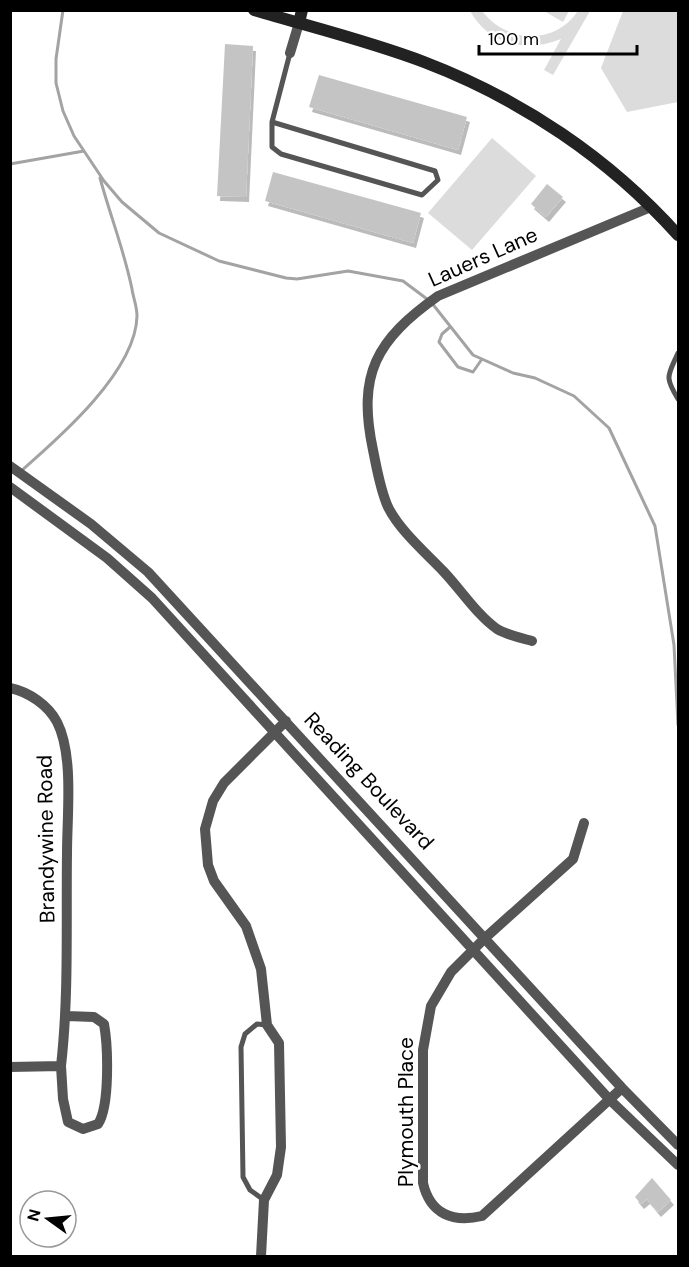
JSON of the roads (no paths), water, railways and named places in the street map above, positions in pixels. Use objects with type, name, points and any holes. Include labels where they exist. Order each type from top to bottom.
[{"type":"street","points":[[254,10],[423,61],[508,100],[576,143],[651,207],[678,235]]},
{"type":"street","points":[[290,53],[302,10]]},
{"type":"street","name":"Lauers Lane","points":[[532,641],[493,626],[406,532],[388,508],[378,476],[367,423],[369,381],[379,351],[389,337],[407,319],[438,296],[651,207]]},
{"type":"street","name":"Reading Boulevard","points":[[10,466],[91,524],[148,572],[622,1088],[678,1145]]},
{"type":"street","name":"Reading Boulevard","points":[[10,487],[130,576],[175,622],[610,1100],[678,1165]]},
{"type":"street","name":"Brandywine Road","points":[[10,688],[35,698],[57,721],[66,755],[66,1016],[61,1066],[63,1099],[68,1122],[83,1129],[98,1124],[105,1104],[106,1036],[104,1024],[94,1017],[66,1016]]},
{"type":"street","points":[[261,1257],[264,1200],[277,1175],[280,1147],[279,1043],[267,1024],[263,982],[256,952],[246,926],[214,881],[207,858],[205,829],[213,801],[224,783],[286,721]]},
{"type":"street","name":"Plymouth Place","points":[[584,823],[573,859],[485,938],[439,989],[424,1032],[423,1183],[426,1197],[436,1209],[452,1218],[468,1219],[482,1216],[622,1088]]},
{"type":"street","points":[[10,1067],[61,1066]]},
{"type":"lane","points":[[272,122],[435,171],[438,180],[422,195],[281,154],[272,147],[272,122],[290,53]]},
{"type":"lane","points":[[678,353],[668,375],[668,382],[678,399]]},
{"type":"lane","points":[[264,1200],[250,1190],[243,1176],[241,1047],[245,1034],[257,1024],[267,1024]]},
{"type":"waterway","points":[[63,10],[56,59],[56,83],[63,111],[74,136],[104,181],[122,202],[159,233],[219,261],[286,278],[297,279],[348,271],[403,281],[431,302],[473,355],[513,373],[535,378],[574,396],[609,428],[655,526],[674,645],[678,725]]},
{"type":"waterway","points":[[10,164],[84,151]]},
{"type":"waterway","points":[[21,471],[75,422],[93,401],[124,359],[133,337],[137,316],[136,305],[100,178]]},
{"type":"waterway","points":[[450,327],[442,334],[439,342],[458,367],[473,372],[482,359]]}]
